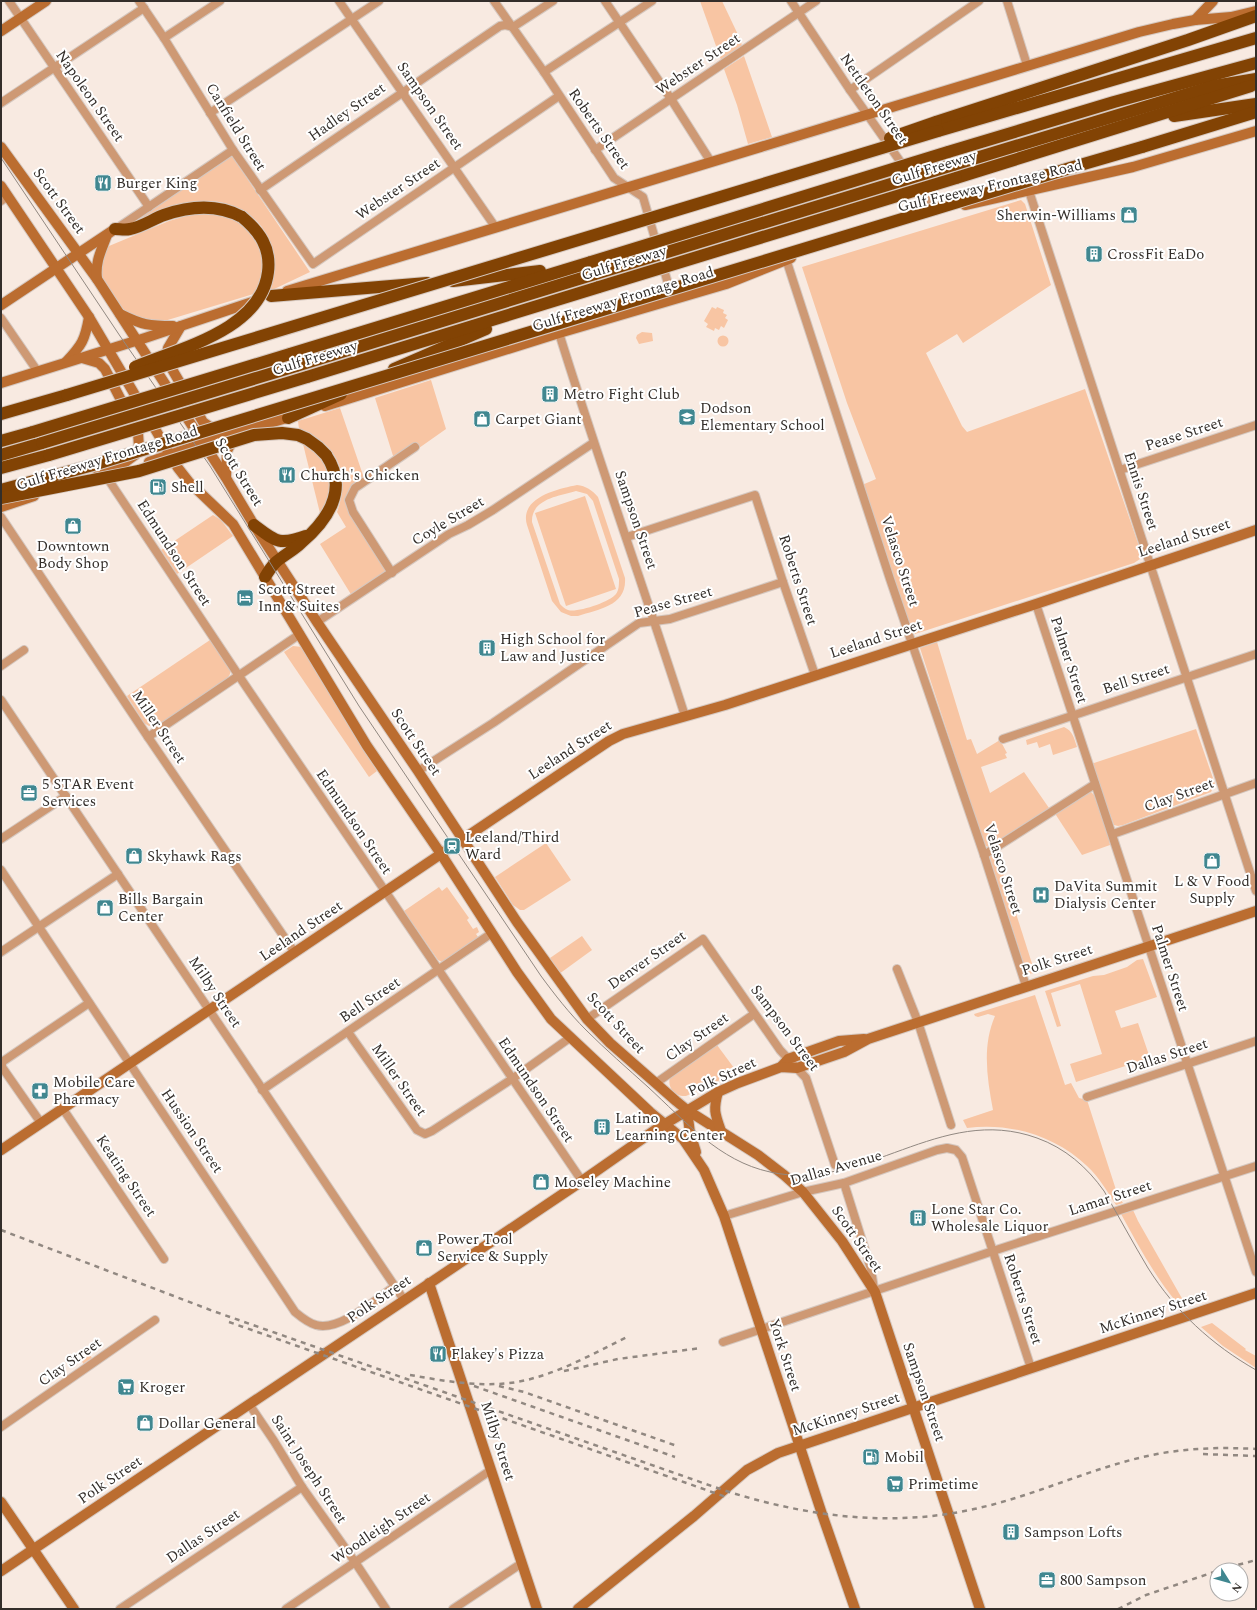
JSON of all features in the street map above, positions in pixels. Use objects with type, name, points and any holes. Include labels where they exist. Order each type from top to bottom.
[{"type":"highway","points":[[1,414],[702,203],[937,127],[1256,16]]},
{"type":"highway","points":[[937,127],[1256,38]]},
{"type":"highway","name":"Gulf Freeway","points":[[1,442],[948,152],[1114,102],[1256,63]]},
{"type":"highway","name":"Gulf Freeway","points":[[1,455],[1214,86],[1256,80]]},
{"type":"highway","name":"Gulf Freeway","points":[[1,468],[49,455],[599,288],[1256,85]]},
{"type":"highway","points":[[1143,120],[1256,104]]},
{"type":"highway","points":[[1,490],[94,465],[1070,168],[1172,139],[1256,112]]},
{"type":"highway","points":[[67,395],[156,359],[199,344],[245,316],[261,296],[265,288],[268,276],[269,258],[266,245],[262,237],[252,225],[242,217],[232,212],[221,208],[205,207],[184,210],[165,215],[131,229],[111,232]]},
{"type":"highway","points":[[271,296],[482,278],[573,267]]},
{"type":"highway","points":[[288,418],[424,356],[542,305]]},
{"type":"highway","points":[[1,498],[140,471],[254,435],[282,433],[298,435],[307,439],[318,447],[333,465],[336,491],[332,507],[311,535],[300,545],[277,561],[265,577]]},
{"type":"highway","points":[[254,525],[277,541],[286,542],[311,535]]},
{"type":"main road","points":[[1,31],[46,1]]},
{"type":"main road","points":[[1195,20],[1213,1]]},
{"type":"main road","points":[[1,383],[137,341],[271,296],[1027,65],[1139,32],[1195,20],[1231,17],[1256,11]]},
{"type":"main road","name":"Gulf Freeway Frontage Road","points":[[1,507],[106,476],[237,432],[288,418],[559,333],[726,284],[816,248],[935,212],[1134,167],[1256,132]]},
{"type":"main road","name":"Scott Street","points":[[1,147],[97,280],[226,478],[254,525],[317,622],[418,771],[517,922],[587,1019],[610,1043],[687,1110],[784,1175],[803,1192],[842,1241],[875,1292]]},
{"type":"main road","points":[[1,186],[5,198],[57,268],[89,317],[170,455],[189,482],[234,524],[367,746],[441,854],[517,972],[551,1019],[665,1124]]},
{"type":"main road","points":[[1,305],[111,232]]},
{"type":"main road","points":[[97,280],[96,267],[98,258],[111,232]]},
{"type":"main road","points":[[119,313],[134,321],[150,326],[181,326]]},
{"type":"main road","points":[[66,363],[81,346],[89,317]]},
{"type":"main road","points":[[181,326],[168,348],[166,359],[203,422],[214,431],[237,432],[227,451],[225,461],[226,478]]},
{"type":"main road","points":[[82,358],[99,363],[105,369],[138,433],[139,447],[134,455],[124,463],[86,482]]},
{"type":"main road","name":"Leeland Street","points":[[1,1150],[609,741],[623,734],[636,729],[686,716],[1036,604],[1256,530]]},
{"type":"main road","name":"Polk Street","points":[[1,1571],[665,1124],[718,1092],[781,1067],[797,1068],[844,1052],[868,1039],[918,1022],[1256,912]]},
{"type":"main road","name":"Polk Street","points":[[781,1067],[788,1059],[839,1041],[868,1039]]},
{"type":"main road","points":[[718,1092],[714,1105],[720,1131]]},
{"type":"main road","points":[[687,1110],[690,1133],[699,1163]]},
{"type":"main road","name":"York Street","points":[[665,1124],[684,1139],[710,1184],[724,1216],[799,1445],[855,1609]]},
{"type":"main road","name":"Milby Street","points":[[429,1283],[537,1609]]},
{"type":"main road","name":"Sampson Street","points":[[875,1292],[980,1609]]},
{"type":"main road","name":"McKinney Street","points":[[578,1609],[694,1516],[748,1470],[778,1453],[1256,1293]]},
{"type":"main road","points":[[1,1502],[74,1609]]},
{"type":"street","name":"Napoleon Street","points":[[9,1],[149,206]]},
{"type":"street","points":[[164,38],[220,1]]},
{"type":"street","name":"Sampson Street","points":[[339,1],[496,228]]},
{"type":"street","points":[[210,113],[380,1]]},
{"type":"street","name":"Roberts Street","points":[[494,1],[544,72],[614,178],[643,197],[673,299]]},
{"type":"street","name":"Hadley Street","points":[[260,190],[500,26],[505,25],[513,28],[553,1]]},
{"type":"street","points":[[605,1],[671,99],[711,162]]},
{"type":"street","points":[[544,72],[652,1]]},
{"type":"street","name":"Nettleton Street","points":[[791,1],[850,90],[935,212]]},
{"type":"street","name":"Webster Street","points":[[595,150],[816,1]]},
{"type":"street","points":[[850,90],[979,1]]},
{"type":"street","points":[[1007,1],[1027,65]]},
{"type":"street","points":[[1,103],[54,68],[142,5]]},
{"type":"street","name":"Canfield Street","points":[[142,5],[233,150],[313,264]]},
{"type":"street","name":"Webster Street","points":[[313,264],[559,96]]},
{"type":"street","points":[[111,232],[233,150]]},
{"type":"street","name":"Ennis Street","points":[[1029,191],[1256,891]]},
{"type":"street","name":"Velasco Street","points":[[786,259],[890,579],[984,854],[1026,986]]},
{"type":"street","points":[[1,318],[38,372]]},
{"type":"street","name":"Sampson Street","points":[[559,333],[593,443],[627,537],[686,716]]},
{"type":"street","name":"Pease Street","points":[[1120,470],[1256,425]]},
{"type":"street","name":"Coyle Street","points":[[317,622],[449,534],[494,510],[593,443]]},
{"type":"street","points":[[392,573],[353,512],[349,500],[355,488],[415,447]]},
{"type":"street","name":"Edmundson Street","points":[[106,476],[239,676],[582,1181]]},
{"type":"street","name":"Roberts Street","points":[[627,537],[755,494],[815,675]]},
{"type":"street","name":"Miller Street","points":[[1,517],[295,953]]},
{"type":"street","name":"Pease Street","points":[[418,771],[493,723],[639,623],[670,619],[783,582]]},
{"type":"street","name":"Palmer Street","points":[[1036,604],[1113,834],[1223,1177],[1256,1272]]},
{"type":"street","points":[[148,737],[300,634]]},
{"type":"street","points":[[1,666],[24,650]]},
{"type":"street","name":"Bell Street","points":[[1002,738],[1256,654]]},
{"type":"street","name":"Milby Street","points":[[1,700],[404,1300]]},
{"type":"street","name":"Clay Street","points":[[1113,834],[1256,783]]},
{"type":"street","points":[[984,854],[1095,784]]},
{"type":"street","points":[[1,840],[66,796]]},
{"type":"street","name":"Hussion Street","points":[[1,870],[295,1312],[304,1320],[316,1326],[332,1326],[344,1321],[394,1287]]},
{"type":"street","points":[[1,952],[118,874]]},
{"type":"street","name":"Bell Street","points":[[262,1090],[439,971],[492,933]]},
{"type":"street","name":"Sampson Street","points":[[703,939],[754,1014],[788,1059],[806,1078],[835,1165]]},
{"type":"street","name":"Denver Street","points":[[587,1019],[703,939]]},
{"type":"street","points":[[897,969],[918,1022],[951,1125]]},
{"type":"street","points":[[41,1123],[2,1067],[2,1062],[89,1003]]},
{"type":"street","name":"Clay Street","points":[[656,1083],[754,1014]]},
{"type":"street","name":"Miller Street","points":[[348,1032],[417,1130],[425,1134],[432,1131],[512,1079]]},
{"type":"street","points":[[512,1079],[571,1037]]},
{"type":"street","name":"Dallas Street","points":[[1087,1097],[1256,1041]]},
{"type":"street","name":"Keating Street","points":[[63,1109],[164,1259]]},
{"type":"street","name":"Dallas Avenue","points":[[724,1216],[803,1192],[844,1183],[937,1150],[947,1148],[956,1150]]},
{"type":"street","name":"Roberts Street","points":[[956,1150],[962,1157],[1031,1368]]},
{"type":"street","name":"Lamar Street","points":[[723,1342],[993,1251],[1256,1166]]},
{"type":"street","name":"Sampson Street","points":[[844,1183],[871,1269],[875,1292]]},
{"type":"street","name":"Clay Street","points":[[1,1427],[156,1320]]},
{"type":"street","name":"Saint Joseph Street","points":[[249,1404],[302,1487],[386,1609]]},
{"type":"street","name":"Woodleigh Street","points":[[286,1609],[491,1470]]},
{"type":"street","name":"Dallas Street","points":[[120,1609],[302,1487]]},
{"type":"street","points":[[453,1609],[522,1562]]},
{"type":"shaded area","points":[[700,1],[722,1],[741,41],[742,47],[721,60]]},
{"type":"shaded area","points":[[744,56],[772,137],[748,144],[737,105],[724,69]]},
{"type":"shaded area","points":[[232,156],[310,272],[270,291],[274,274],[274,258],[270,243],[264,230],[254,218],[241,209],[226,204],[201,201],[168,210],[144,219],[143,215],[228,157]]},
{"type":"shaded area","points":[[1021,200],[1025,204],[1051,285],[963,343],[957,334],[926,353],[962,426],[967,432],[1085,389],[1141,552],[1140,559],[1134,563],[915,634],[911,628],[862,485],[876,479],[847,403],[802,267]]},
{"type":"shaded area","points":[[196,213],[221,213],[230,216],[245,225],[252,232],[262,248],[265,266],[257,293],[161,322],[149,322],[123,310],[103,282],[100,272],[104,253],[109,246],[169,221]]},
{"type":"shaded area","points":[[712,307],[716,309],[717,307],[724,310],[723,313],[727,315],[725,318],[728,320],[724,328],[721,326],[719,330],[715,328],[714,331],[706,327],[708,324],[704,321]]},
{"type":"shaded area","points":[[642,332],[652,333],[653,341],[639,344],[636,338],[637,335]]},
{"type":"shaded area","points":[[721,336],[725,336],[727,337],[727,345],[721,346],[718,343],[718,339]]},
{"type":"shaded area","points":[[431,380],[446,429],[419,448],[415,444],[394,459],[375,398]]},
{"type":"shaded area","points":[[340,408],[364,478],[350,489],[347,496],[346,506],[388,571],[352,596],[320,544],[346,527],[337,512],[341,498],[342,485],[338,462],[332,452],[323,443],[312,435],[299,429],[298,421]]},
{"type":"shaded area","points":[[303,444],[313,450],[320,457],[326,465],[329,474],[329,493],[326,503],[320,513]]},
{"type":"shaded area","points":[[577,485],[586,487],[598,497],[625,578],[621,595],[610,605],[578,616],[571,616],[561,612],[552,601],[527,525],[526,516],[529,508],[542,496],[550,492]],"holes":[[[576,491],[587,494],[593,501],[619,579],[619,587],[613,597],[601,603],[572,611],[560,604],[532,522],[533,514],[541,503],[554,497]]]},
{"type":"shaded area","points":[[585,496],[616,589],[566,606],[535,513]]},
{"type":"shaded area","points":[[213,515],[221,520],[233,536],[177,574],[161,550]]},
{"type":"shaded area","points":[[210,640],[231,670],[227,679],[164,721],[149,726],[144,723],[127,696]]},
{"type":"shaded area","points":[[937,642],[967,740],[971,739],[977,754],[1000,740],[1007,753],[1005,754],[1007,758],[981,767],[990,793],[1024,772],[1049,808],[988,847],[984,845],[920,648]]},
{"type":"shaded area","points":[[293,646],[302,647],[306,651],[377,771],[369,777],[284,652]]},
{"type":"shaded area","points":[[1064,727],[1071,733],[1077,747],[1053,755],[1050,744],[1039,748],[1037,742],[1027,745],[1026,740]]},
{"type":"shaded area","points":[[1196,729],[1215,784],[1211,792],[1123,825],[1114,825],[1091,764]]},
{"type":"shaded area","points":[[1090,791],[1094,795],[1110,845],[1082,855],[1054,812]]},
{"type":"shaded area","points":[[546,843],[571,880],[524,910],[520,910],[513,905],[495,877]]},
{"type":"shaded area","points":[[996,851],[1035,973],[1027,974],[989,856]]},
{"type":"shaded area","points":[[439,887],[442,891],[447,887],[469,918],[467,920],[473,929],[477,927],[479,932],[476,934],[478,937],[442,962],[438,960],[404,911]]},
{"type":"shaded area","points":[[582,936],[592,950],[559,974],[550,958]]},
{"type":"shaded area","points":[[1143,959],[1157,997],[1115,1011],[1121,1028],[1138,1023],[1150,1058],[1076,1082],[1070,1064],[1102,1054],[1080,984],[1051,993],[1061,1026],[1057,1027],[1045,991],[1093,976],[1104,975],[1127,967],[1137,960]]},
{"type":"shaded area","points":[[1035,995],[1065,1085],[1071,1083],[1079,1098],[1087,1100],[1118,1196],[1123,1203],[1116,1205],[1103,1184],[1087,1166],[1061,1147],[1046,1139],[1015,1129],[999,1127],[967,1128],[963,1120],[993,1110],[989,1086],[987,1050],[988,1039],[995,1016],[988,1014],[978,1017],[974,1014]]},
{"type":"shaded area","points":[[717,1045],[737,1072],[686,1096],[675,1093],[670,1085],[670,1077]]},
{"type":"shaded area","points":[[1133,1210],[1184,1302],[1178,1304],[1162,1283],[1121,1214]]},
{"type":"shaded area","points":[[1212,1323],[1246,1349],[1245,1350],[1256,1356],[1256,1368],[1223,1346],[1201,1327]]},
{"type":"shaded area","points":[[83,1351],[87,1351],[92,1358],[83,1364],[81,1355]]},
{"type":"tram line","points":[[1,158],[120,336],[210,466],[359,706],[541,976],[580,1024],[689,1126],[704,1138],[735,1159],[752,1167],[770,1172],[804,1175],[838,1171],[935,1139],[968,1132],[1002,1130],[1037,1138],[1057,1147],[1083,1166],[1104,1191],[1148,1268],[1182,1313],[1224,1350],[1256,1370]]},
{"type":"railway","points":[[1,1230],[213,1311],[723,1490],[785,1507],[847,1516],[879,1518],[911,1518],[942,1515],[974,1509],[1020,1497],[1088,1473],[1134,1459],[1157,1454],[1206,1448],[1256,1449]]},
{"type":"railway","points":[[229,1322],[729,1498]]},
{"type":"railway","points":[[410,1375],[472,1384],[504,1384],[519,1382],[558,1370],[629,1336]]},
{"type":"railway","points":[[564,1371],[618,1359],[701,1348]]},
{"type":"railway","points":[[474,1386],[675,1457]]},
{"type":"railway","points":[[499,1386],[524,1392],[677,1446]]},
{"type":"railway","points":[[1203,1454],[1256,1456]]},
{"type":"railway","points":[[1249,1562],[1256,1560]]},
{"type":"railway","points":[[1118,1609],[1146,1595],[1209,1574]]},
{"type":"place","name":"Burger King","points":[[103,183]]},
{"type":"place","name":"Sherwin-Williams","points":[[1129,215]]},
{"type":"place","name":"CrossFit EaDo","points":[[1094,254]]},
{"type":"place","name":"Metro Fight Club","points":[[550,394]]},
{"type":"place","name":"Dodson Elementary School","points":[[687,417]]},
{"type":"place","name":"Carpet Giant","points":[[482,419]]},
{"type":"place","name":"Church's Chicken","points":[[287,475]]},
{"type":"place","name":"Shell","points":[[158,487]]},
{"type":"place","name":"Downtown Body Shop","points":[[73,526]]},
{"type":"place","name":"Scott Street Inn & Suites","points":[[245,598]]},
{"type":"place","name":"High School for Law and Justice","points":[[487,648]]},
{"type":"place","name":"5 STAR Event Services","points":[[29,793]]},
{"type":"place","name":"Leeland/Third Ward","points":[[452,846]]},
{"type":"place","name":"Skyhawk Rags","points":[[134,856]]},
{"type":"place","name":"L & V Food Supply","points":[[1212,861]]},
{"type":"place","name":"DaVita Summit Dialysis Center","points":[[1041,895]]},
{"type":"place","name":"Bills Bargain Center","points":[[105,908]]},
{"type":"place","name":"Mobile Care Pharmacy","points":[[40,1091]]},
{"type":"place","name":"Latino Learning Center","points":[[602,1127]]},
{"type":"place","name":"Moseley Machine","points":[[541,1182]]},
{"type":"place","name":"Lone Star Co. Wholesale Liquor","points":[[918,1218]]},
{"type":"place","name":"Power Tool Service & Supply","points":[[424,1248]]},
{"type":"place","name":"Flakey's Pizza","points":[[438,1354]]},
{"type":"place","name":"Kroger","points":[[126,1387]]},
{"type":"place","name":"Dollar General","points":[[145,1423]]},
{"type":"place","name":"Mobil","points":[[871,1457]]},
{"type":"place","name":"Primetime","points":[[895,1484]]},
{"type":"place","name":"Sampson Lofts","points":[[1011,1532]]},
{"type":"place","name":"800 Sampson","points":[[1047,1580]]}]
